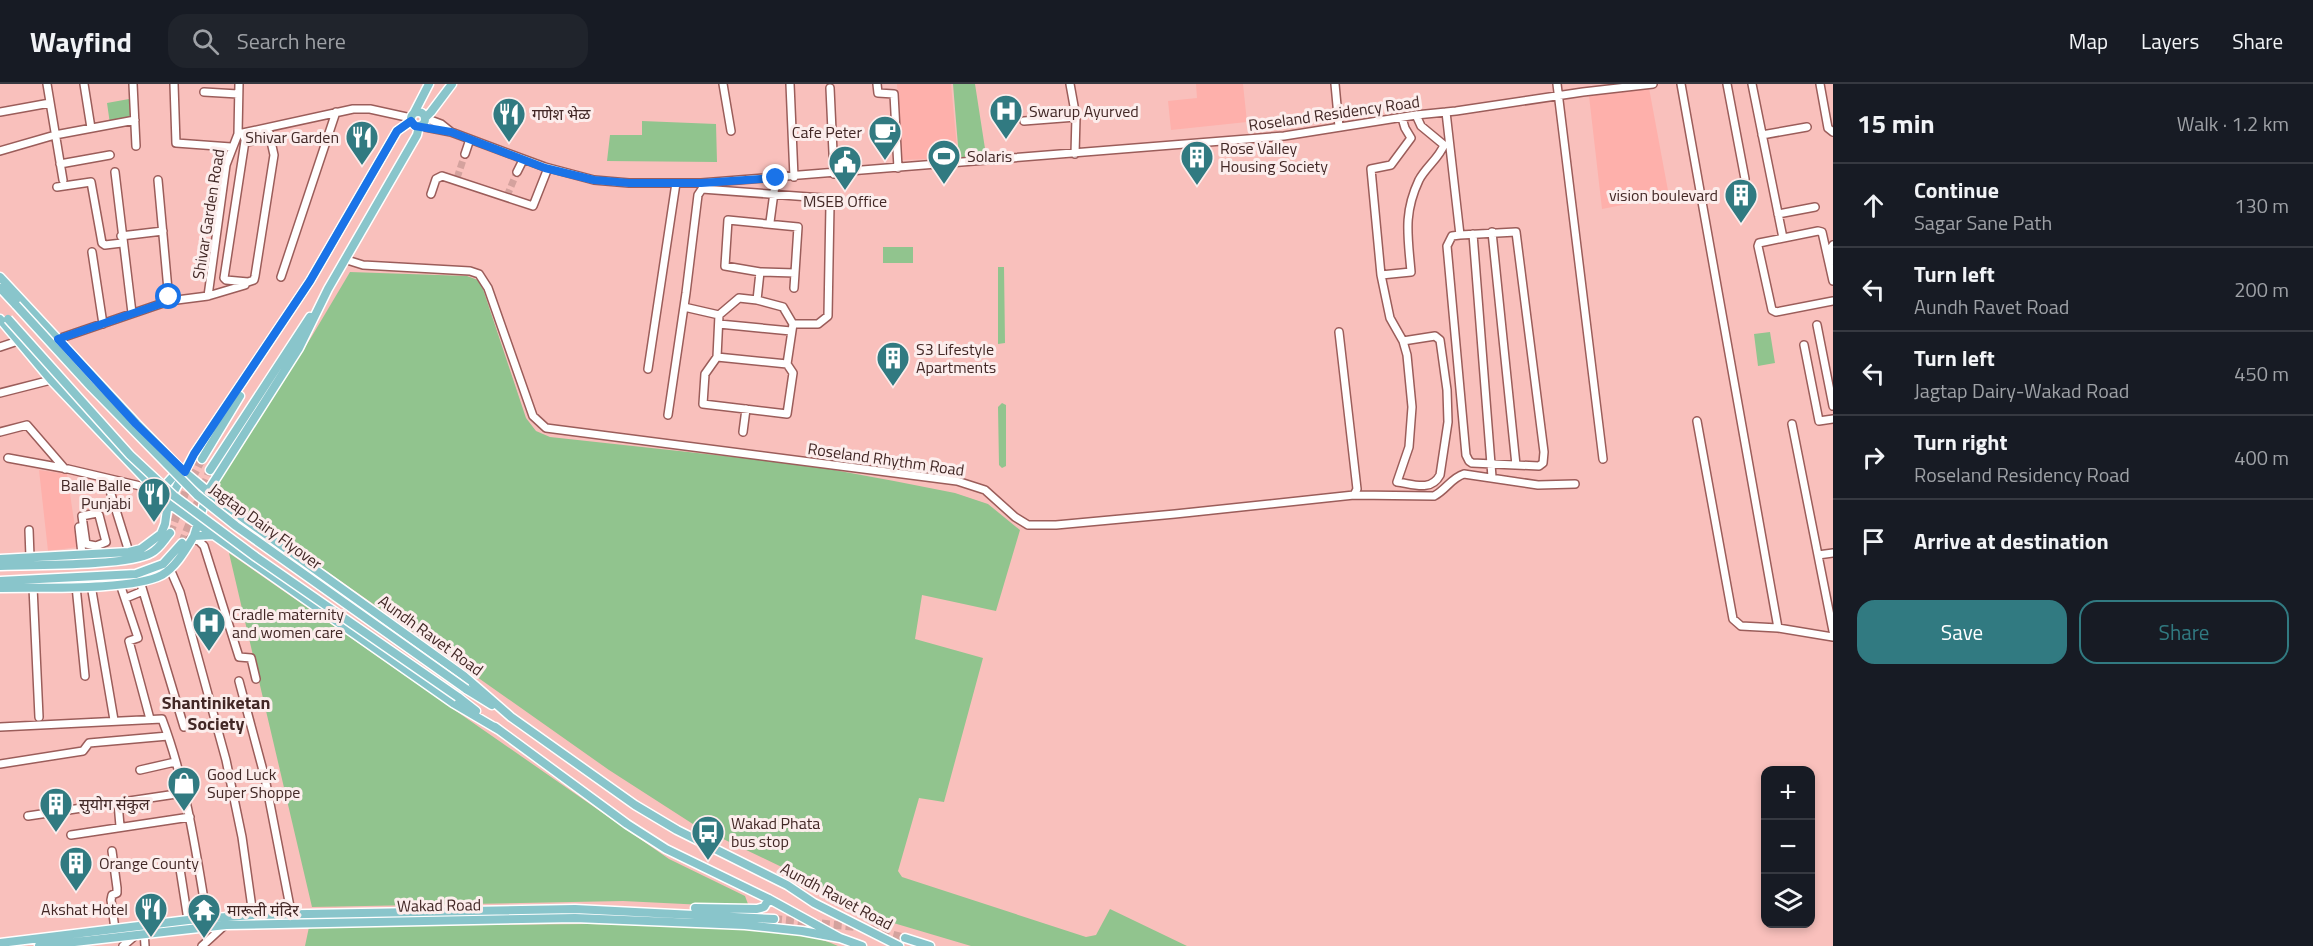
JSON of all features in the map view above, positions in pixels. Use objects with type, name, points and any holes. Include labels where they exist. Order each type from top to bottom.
[{"type":"main road","points":[[210,470],[347,260],[417,135],[418,118],[429,84]]},
{"type":"main road","points":[[198,457],[310,281],[397,131],[418,118],[446,94],[452,84]]},
{"type":"main road","name":"Aundh Ravet Road","points":[[0,277],[11,294],[58,339],[183,470],[208,491],[464,675],[511,717],[635,805],[669,825],[787,885],[814,903],[902,942],[930,946]]},
{"type":"main road","name":"Aundh Ravet Road","points":[[0,288],[11,294]]},
{"type":"main road","points":[[0,588],[120,584],[161,576],[170,569],[183,554],[208,491],[231,453],[269,399],[299,348],[328,289]]},
{"type":"main road","name":"Jagtap Dairy Flyover","points":[[11,294],[16,305],[107,404],[197,495],[236,526],[466,689],[511,717]]},
{"type":"main road","points":[[156,492],[198,457],[292,316],[299,295]]},
{"type":"main road","name":"Jagtap Dairy Flyover","points":[[0,312],[130,455],[174,496],[256,557],[458,697],[499,730]]},
{"type":"main road","points":[[4,319],[18,341],[51,380],[168,503],[453,703],[499,730]]},
{"type":"main road","points":[[0,560],[82,554],[97,550],[129,552],[141,549],[161,534],[168,503],[183,470]]},
{"type":"main road","points":[[0,566],[118,561],[138,558],[158,548],[170,533]]},
{"type":"main road","points":[[0,581],[136,574],[162,564],[189,539],[214,535]]},
{"type":"main road","name":"Aundh Ravet Road","points":[[499,730],[627,824],[666,849],[769,899],[840,938],[862,946]]},
{"type":"main road","points":[[574,909],[611,905],[745,910],[764,907],[769,899]]},
{"type":"main road","points":[[574,909],[774,918]]},
{"type":"main road","name":"Wakad Road","points":[[42,946],[227,921],[574,909]]},
{"type":"main road","name":"Wakad Road","points":[[0,943],[115,929],[141,931],[188,920],[207,918],[227,921],[253,915],[292,919],[575,918],[745,925],[840,938]]},
{"type":"street","points":[[47,84],[63,180]]},
{"type":"street","points":[[84,84],[91,128]]},
{"type":"street","points":[[133,84],[136,146]]},
{"type":"street","points":[[174,84],[176,143],[231,147]]},
{"type":"street","points":[[239,84],[241,133],[244,141],[224,278],[248,282],[255,276],[274,155],[268,128]]},
{"type":"street","points":[[723,84],[731,131]]},
{"type":"street","points":[[790,84],[794,177]]},
{"type":"street","points":[[878,84],[878,93],[894,94],[898,168]]},
{"type":"street","points":[[1070,84],[1076,117],[1075,154]]},
{"type":"street","points":[[1335,84],[1339,128]]},
{"type":"street","points":[[1557,84],[1603,459]]},
{"type":"street","name":"Roseland Residency Road","points":[[418,118],[441,124],[451,132],[548,168],[594,180],[676,183],[834,174],[1284,136],[1416,115],[1653,84]]},
{"type":"street","points":[[1681,84],[1778,628]]},
{"type":"street","points":[[1727,84],[1745,179]]},
{"type":"street","points":[[1752,84],[1783,238]]},
{"type":"street","points":[[1820,84],[1828,128],[1833,132]]},
{"type":"street","points":[[830,88],[834,174]]},
{"type":"street","points":[[204,92],[238,94]]},
{"type":"street","points":[[0,112],[50,103]]},
{"type":"street","name":"Shivar Garden Road","points":[[208,296],[226,165],[231,147],[241,133],[336,112],[370,110],[418,118]]},
{"type":"street","points":[[281,277],[336,112]]},
{"type":"street","points":[[1446,112],[1460,235]]},
{"type":"street","points":[[1381,275],[1411,272],[1406,230],[1410,203],[1420,178],[1444,145],[1421,126],[1416,115]]},
{"type":"street","points":[[1024,121],[1076,117]]},
{"type":"street","points":[[1402,118],[1404,128],[1411,138]]},
{"type":"street","points":[[0,151],[56,135],[135,120]]},
{"type":"street","points":[[1403,341],[1435,336],[1440,340],[1447,390],[1448,422],[1440,475],[1436,483],[1431,486],[1397,482],[1409,447],[1412,408],[1407,355],[1403,341],[1390,318],[1381,275],[1371,169],[1391,165],[1421,126]]},
{"type":"street","points":[[1762,135],[1807,127]]},
{"type":"street","points":[[244,141],[270,138]]},
{"type":"street","points":[[465,154],[470,139]]},
{"type":"street","points":[[60,164],[110,155]]},
{"type":"street","points":[[517,172],[523,159]]},
{"type":"street","points":[[431,194],[438,178],[442,176],[533,206],[548,168]]},
{"type":"street","points":[[115,172],[132,313]]},
{"type":"street","points":[[770,222],[776,178]]},
{"type":"street","points":[[158,180],[169,301]]},
{"type":"street","points":[[57,187],[91,182],[102,243],[105,245],[163,231]]},
{"type":"street","points":[[648,369],[676,183]]},
{"type":"street","points":[[668,415],[699,192],[707,189],[823,198],[830,205],[828,316],[818,324],[792,328],[719,324]]},
{"type":"street","points":[[1778,214],[1815,207]]},
{"type":"street","points":[[794,288],[795,273],[798,227],[770,222],[728,220],[724,266],[760,272],[795,273]]},
{"type":"street","points":[[1492,232],[1516,465]]},
{"type":"street","points":[[1516,232],[1544,452],[1544,463],[1539,466],[1472,463],[1468,461],[1466,455],[1447,246],[1452,236],[1473,234],[1516,232]]},
{"type":"street","points":[[1833,281],[1822,232],[1760,243],[1758,246],[1773,310],[1776,312],[1833,301]]},
{"type":"street","points":[[1473,234],[1492,477]]},
{"type":"street","points":[[1833,245],[1831,252],[1833,261]]},
{"type":"street","points":[[92,252],[103,324]]},
{"type":"street","name":"Roseland Rhythm Road","points":[[347,260],[363,265],[470,271],[479,274],[488,288],[533,416],[546,428],[957,482],[985,490],[1015,517],[1028,525],[1056,525],[1354,495],[1434,496],[1443,492],[1456,476],[1474,474],[1538,485],[1575,484]]},
{"type":"street","points":[[757,300],[760,272]]},
{"type":"street","points":[[58,339],[169,301],[208,296],[245,285]]},
{"type":"street","points":[[740,298],[783,307],[792,328],[788,364],[793,373],[787,414],[703,404],[705,374],[717,357],[719,315],[740,298]]},
{"type":"street","points":[[684,307],[719,315]]},
{"type":"street","points":[[1817,325],[1833,406]]},
{"type":"street","points":[[1339,332],[1357,489],[1354,495]]},
{"type":"street","points":[[0,348],[18,341]]},
{"type":"street","points":[[1804,345],[1819,421],[1833,419]]},
{"type":"street","points":[[717,357],[788,364]]},
{"type":"street","points":[[0,393],[51,380]]},
{"type":"street","points":[[743,432],[746,410]]},
{"type":"street","points":[[1697,421],[1733,619],[1741,626],[1778,628],[1833,637]]},
{"type":"street","points":[[1792,424],[1833,631]]},
{"type":"street","points":[[0,432],[27,425],[65,468]]},
{"type":"street","points":[[8,458],[65,468],[156,492]]},
{"type":"street","points":[[106,478],[129,552]]},
{"type":"street","points":[[97,513],[99,515],[105,542],[97,550],[86,544],[81,517],[83,515],[97,513]]},
{"type":"street","points":[[78,515],[82,554]]},
{"type":"street","points":[[29,530],[30,557]]},
{"type":"street","points":[[189,539],[204,546],[239,657],[251,658],[256,679]]},
{"type":"street","points":[[1818,555],[1833,553]]},
{"type":"street","points":[[170,569],[177,581],[226,760],[242,837],[253,915]]},
{"type":"street","points":[[140,581],[184,727]]},
{"type":"street","points":[[120,584],[138,638],[129,641],[150,719]]},
{"type":"street","points":[[91,585],[114,720]]},
{"type":"street","points":[[76,586],[85,676]]},
{"type":"street","points":[[33,587],[39,717]]},
{"type":"street","points":[[126,598],[143,591]]},
{"type":"street","points":[[239,681],[265,778],[292,919]]},
{"type":"street","points":[[0,727],[162,719],[190,817],[207,918]]},
{"type":"street","points":[[0,764],[83,751],[89,743],[168,736]]},
{"type":"street","points":[[140,770],[175,762]]},
{"type":"street","points":[[28,816],[183,793]]},
{"type":"street","points":[[118,803],[120,826]]},
{"type":"street","points":[[71,835],[190,817]]},
{"type":"street","points":[[112,851],[117,888],[117,893],[112,896],[111,900],[115,929]]},
{"type":"street","points":[[180,869],[188,920]]},
{"type":"street","points":[[202,946],[227,921]]},
{"type":"street","points":[[123,946],[141,931],[145,946]]},
{"type":"street","points":[[97,946],[105,937]]},
{"type":"shaded area","points":[[897,84],[951,84],[958,158],[901,160]]},
{"type":"shaded area","points":[[1196,84],[1243,84],[1247,122],[1171,130],[1168,101],[1197,98]]},
{"type":"shaded area","points":[[1649,88],[1669,196],[1602,209],[1589,96]]},
{"type":"shaded area","points":[[39,470],[67,474],[78,547],[48,551]]},
{"type":"green space","points":[[953,84],[975,84],[986,155],[959,158]]},
{"type":"green space","points":[[129,99],[131,119],[110,124],[107,103]]},
{"type":"green space","points":[[642,121],[716,124],[717,162],[607,161],[610,135],[642,135]]},
{"type":"green space","points":[[883,247],[913,247],[913,263],[883,263]]},
{"type":"green space","points":[[998,267],[1004,267],[1005,343],[998,344]]},
{"type":"green space","points":[[350,272],[467,276],[478,280],[482,286],[526,418],[536,431],[550,437],[807,465],[955,493],[988,504],[1020,530],[996,611],[922,595],[915,639],[983,658],[944,802],[919,798],[898,871],[902,877],[1086,937],[1096,935],[1110,909],[1187,946],[971,946],[880,919],[815,883],[696,826],[609,770],[213,491]]},
{"type":"green space","points":[[1770,332],[1775,363],[1758,366],[1754,334]]},
{"type":"green space","points":[[1002,403],[1006,405],[1006,466],[1002,468],[999,465],[998,407]]},
{"type":"green space","points":[[229,553],[669,859],[745,896],[748,904],[745,907],[623,901],[312,907]]},
{"type":"green space","points":[[589,924],[782,933],[816,938],[838,946],[305,946],[309,927]]},
{"type":"tunnel","points":[[457,178],[465,154]]},
{"type":"tunnel","points":[[507,196],[517,172]]},
{"type":"tunnel","points":[[170,533],[187,488],[202,459]]},
{"type":"tunnel","points":[[182,543],[210,470]]},
{"type":"tunnel","points":[[774,919],[857,927]]},
{"type":"tunnel","points":[[870,929],[905,938]]},
{"type":"place","name":"Swarup Ayurved","points":[[1006,140]]},
{"type":"place","name":"गणेश भेळ","points":[[509,143]]},
{"type":"place","name":"Cafe Peter","points":[[885,161]]},
{"type":"place","name":"Shivar Garden","points":[[362,166]]},
{"type":"place","name":"Solaris","points":[[944,185]]},
{"type":"place","name":"Rose Valley Housing Society","points":[[1197,186]]},
{"type":"place","name":"MSEB Office","points":[[845,191]]},
{"type":"place","name":"vision boulevard","points":[[1741,224]]},
{"type":"place","name":"S3 Lifestyle Apartments","points":[[893,387]]},
{"type":"place","name":"Balle Balle Punjabi","points":[[154,523]]},
{"type":"place","name":"Cradle maternity and women care","points":[[209,652]]},
{"type":"place","name":"Good Luck Super Shoppe","points":[[184,812]]},
{"type":"place","name":"सुयोग संकुल","points":[[56,833]]},
{"type":"place","name":"Wakad Phata bus stop","points":[[708,861]]},
{"type":"place","name":"Orange County","points":[[76,892]]},
{"type":"place","name":"Akshat Hotel","points":[[151,938]]},
{"type":"place","name":"मारूती मंदिर","points":[[204,939]]},
{"type":"district","name":"Shantiniketan Society","points":[[216,713]]},
{"type":"route","points":[[169,297],[169,301],[58,339],[136,424],[185,472],[194,454],[209,435],[310,281],[397,131],[411,121],[415,126],[451,132],[545,168],[594,180],[629,183],[701,183],[776,178]]}]
